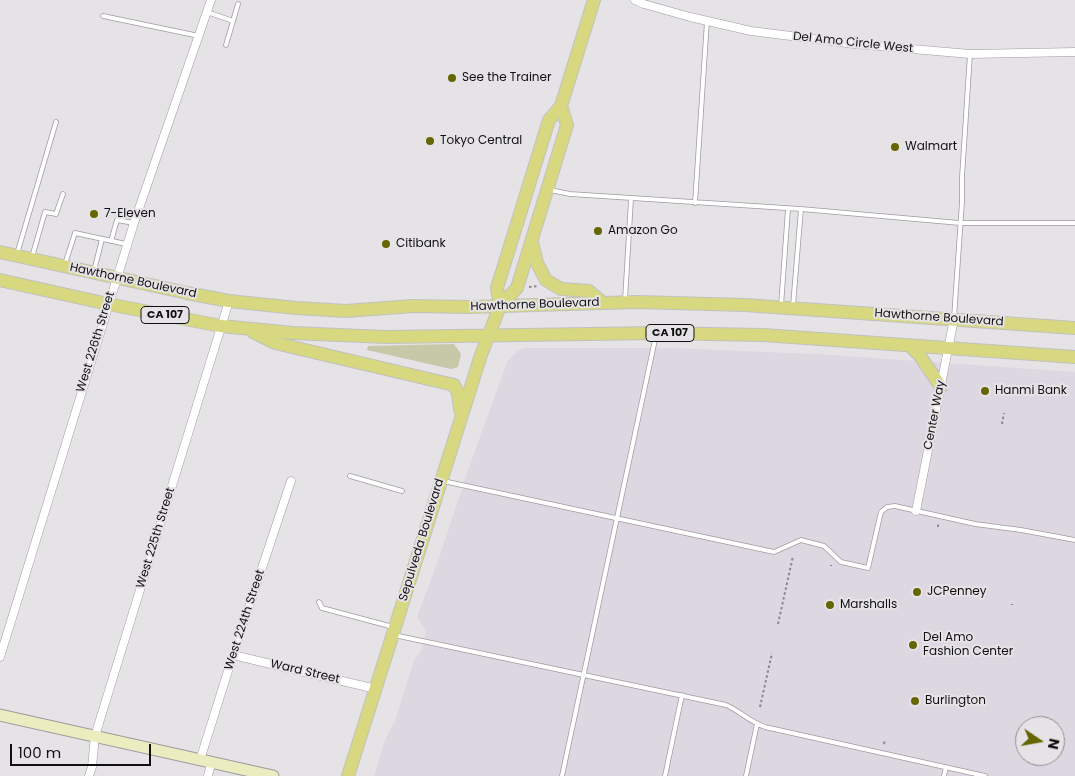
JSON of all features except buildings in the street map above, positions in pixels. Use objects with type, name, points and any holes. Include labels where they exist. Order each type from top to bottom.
[{"type":"main road","name":"Sepulveda Boulevard","points":[[500,306],[497,288],[549,120],[561,106],[594,0]]},
{"type":"main road","name":"Sepulveda Boulevard","points":[[348,776],[461,415],[500,306],[517,288],[567,125],[561,106]]},
{"type":"main road","points":[[532,239],[537,264],[546,280],[562,289],[589,291],[602,302]]},
{"type":"main road","name":"Hawthorne Boulevard","points":[[0,252],[229,301],[296,308],[346,311],[413,306],[500,306],[624,302],[787,307],[1075,328]]},
{"type":"main road","name":"CA 107","points":[[0,280],[108,304],[222,326],[293,333],[386,337],[656,333],[763,335],[1075,357]]},
{"type":"main road","points":[[246,329],[275,343],[454,384],[458,392],[461,415]]},
{"type":"main road","points":[[909,345],[920,356],[941,386]]},
{"type":"street","name":"West 226th Street","points":[[0,657],[116,278],[211,0]]},
{"type":"street","name":"Del Amo Circle West","points":[[635,0],[707,21],[770,34],[970,54],[1075,52]]},
{"type":"street","name":"West 225th Street","points":[[89,776],[92,767],[95,736],[229,301]]},
{"type":"street","name":"Center Way","points":[[916,511],[954,319]]},
{"type":"street","name":"West 224th Street","points":[[208,776],[206,762],[233,655],[291,481]]},
{"type":"street","name":"Ward Street","points":[[233,655],[376,688]]},
{"type":"street","points":[[0,715],[273,776]]},
{"type":"lane","points":[[226,45],[238,4]]},
{"type":"lane","points":[[207,12],[233,21]]},
{"type":"lane","points":[[104,16],[199,36]]},
{"type":"lane","points":[[695,203],[707,21]]},
{"type":"lane","points":[[954,319],[970,54]]},
{"type":"lane","points":[[16,256],[56,122]]},
{"type":"lane","points":[[548,190],[570,194],[631,199],[788,208],[960,223],[1075,223]]},
{"type":"lane","points":[[31,259],[45,212],[56,214],[63,194]]},
{"type":"lane","points":[[624,302],[631,199]]},
{"type":"lane","points":[[787,307],[788,208]]},
{"type":"lane","points":[[787,307],[801,209]]},
{"type":"lane","points":[[112,241],[117,220],[134,223]]},
{"type":"lane","points":[[64,266],[75,233],[127,244]]},
{"type":"lane","points":[[94,273],[102,239]]},
{"type":"lane","points":[[562,776],[582,674],[656,333]]},
{"type":"lane","points":[[350,476],[402,491]]},
{"type":"lane","points":[[441,480],[774,552],[801,540],[824,546],[841,562],[868,568],[881,512],[887,507],[895,506],[975,524],[1075,540]]},
{"type":"lane","points":[[319,602],[322,608],[394,631],[726,705],[757,724],[985,776]]},
{"type":"lane","points":[[665,776],[682,695]]},
{"type":"lane","points":[[746,776],[757,724]]},
{"type":"lane","points":[[944,776],[946,767]]},
{"type":"path","points":[[530,291],[530,287],[542,285]]},
{"type":"path","points":[[1002,424],[1004,413]]},
{"type":"path","points":[[778,624],[793,556]]},
{"type":"path","points":[[760,707],[772,653]]},
{"type":"path","points":[[884,744],[885,740]]},
{"type":"shaded area","name":"Del Amo Fashion Center","points":[[524,348],[670,348],[817,354],[1075,372],[1075,776],[374,776],[385,740],[395,721],[414,660],[422,650],[426,631],[417,617],[507,362],[517,351]]},
{"type":"green space","points":[[454,344],[461,354],[458,367],[451,369],[367,350],[368,346]]},
{"type":"place","name":"See the Trainer","points":[[452,78]]},
{"type":"place","name":"Tokyo Central","points":[[430,141]]},
{"type":"place","name":"Walmart","points":[[895,147]]},
{"type":"place","name":"7-Eleven","points":[[94,214]]},
{"type":"place","name":"Amazon Go","points":[[598,231]]},
{"type":"place","name":"Citibank","points":[[386,244]]},
{"type":"place","name":"Hanmi Bank","points":[[985,391]]},
{"type":"place","name":"JCPenney","points":[[917,592]]},
{"type":"place","name":"Marshalls","points":[[830,605]]},
{"type":"place","name":"Del Amo Fashion Center","points":[[913,645]]},
{"type":"place","name":"Burlington","points":[[915,701]]}]
